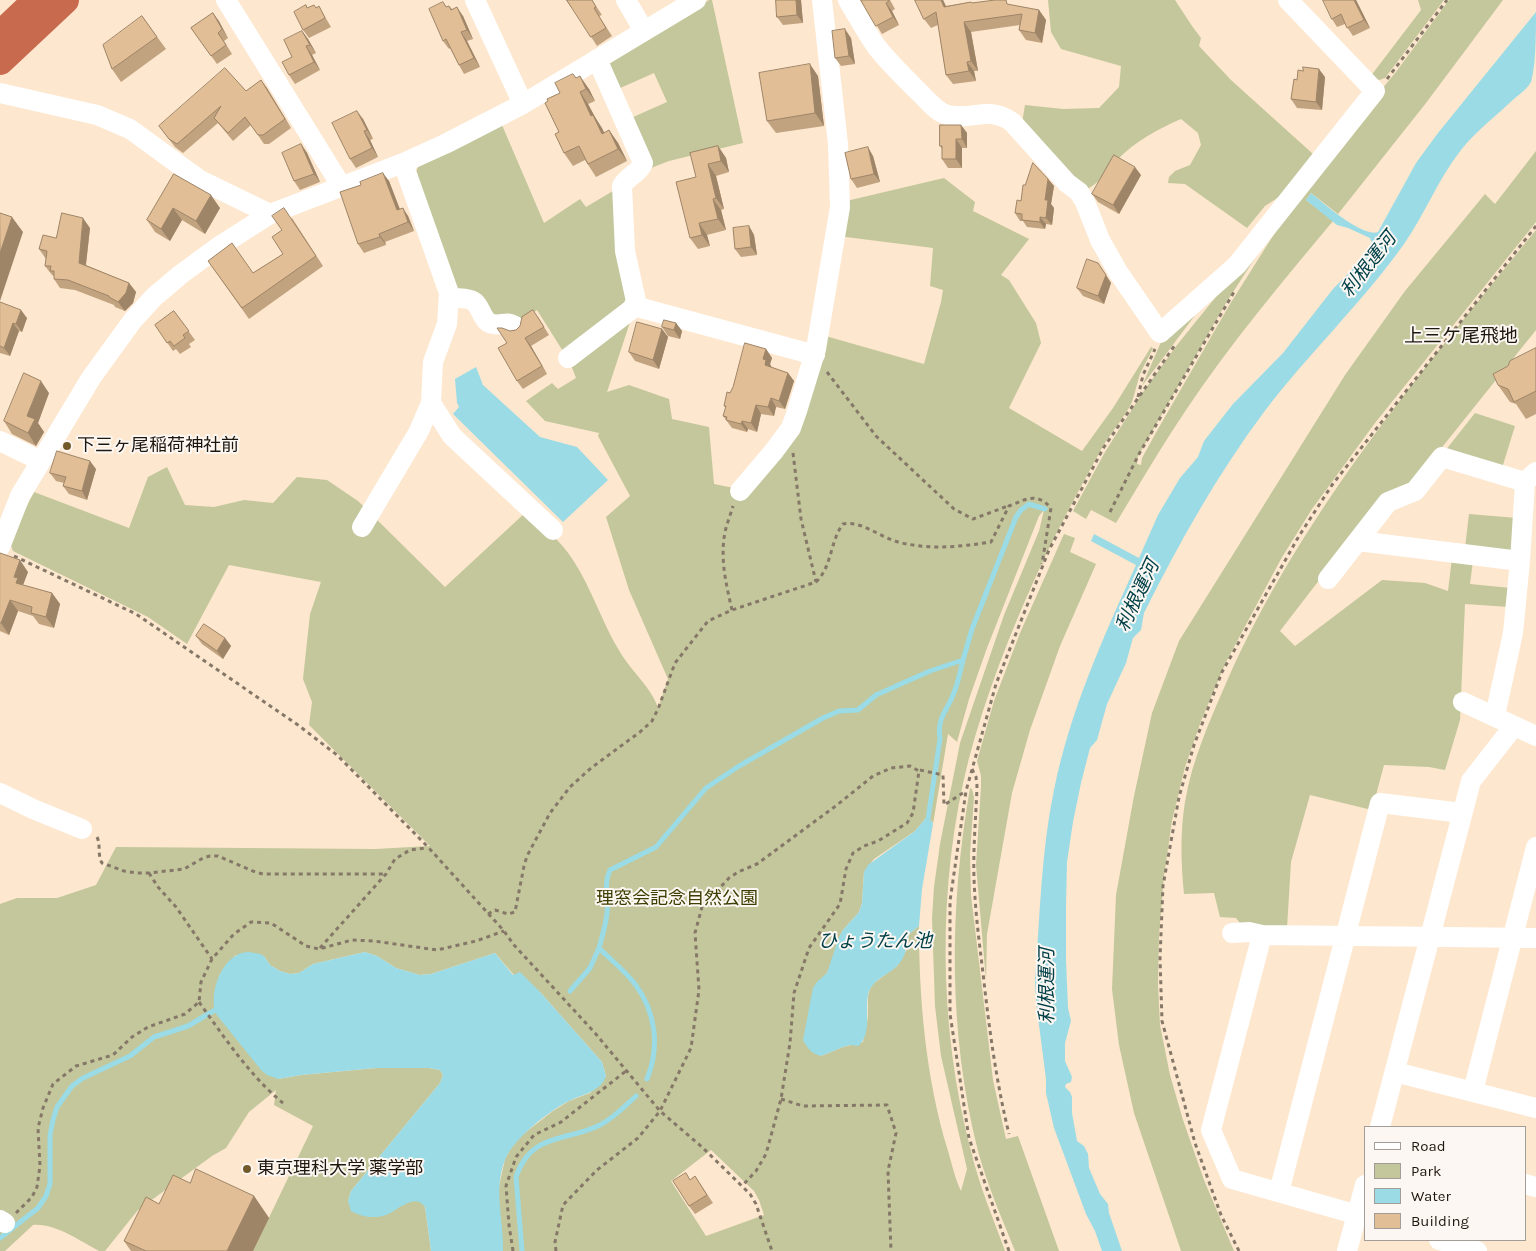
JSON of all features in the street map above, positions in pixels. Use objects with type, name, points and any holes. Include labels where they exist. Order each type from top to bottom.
[{"type":"highway","points":[[0,35],[37,0]]},
{"type":"highway","points":[[0,61],[65,0]]},
{"type":"street","points":[[226,0],[342,187]]},
{"type":"street","points":[[475,0],[523,104]]},
{"type":"street","points":[[626,0],[644,31]]},
{"type":"street","points":[[4,550],[20,496],[91,378],[132,320],[154,297],[180,275],[218,247],[270,214],[403,163],[523,104],[696,0]]},
{"type":"street","points":[[740,491],[774,451],[793,423],[815,355],[840,207],[838,144],[822,0]]},
{"type":"street","points":[[848,0],[875,45],[891,65],[934,107],[946,115],[959,117],[1001,115],[1012,122],[1067,183],[1079,192],[1100,240],[1118,272],[1169,337],[1237,265],[1375,91],[1288,0]]},
{"type":"street","points":[[568,358],[632,309],[636,301],[625,251],[622,186],[627,178],[641,169],[643,164],[597,59]]},
{"type":"street","points":[[0,93],[97,115],[130,129],[200,180],[270,214]]},
{"type":"street","points":[[362,527],[419,431],[431,403],[433,362],[447,324],[449,293],[403,163]]},
{"type":"street","points":[[449,297],[472,301],[477,305],[486,321],[493,324],[509,323],[516,326]]},
{"type":"street","points":[[634,306],[815,355]]},
{"type":"street","points":[[431,403],[452,436],[552,530]]},
{"type":"street","points":[[0,441],[41,461]]},
{"type":"street","points":[[1328,579],[1388,502],[1415,491],[1442,457],[1530,477],[1513,633],[1495,716]]},
{"type":"street","points":[[1358,541],[1520,560]]},
{"type":"street","points":[[1463,702],[1536,736]]},
{"type":"street","points":[[1380,1126],[1471,781],[1514,726]]},
{"type":"street","points":[[0,793],[82,829]]},
{"type":"street","points":[[1279,1192],[1380,803],[1462,813]]},
{"type":"street","points":[[1472,1091],[1536,847]]},
{"type":"street","points":[[1232,933],[1250,932],[1262,935],[1536,938]]},
{"type":"street","points":[[1262,935],[1211,1130],[1232,1179],[1361,1216]]},
{"type":"street","points":[[1394,1072],[1536,1108]]},
{"type":"street","points":[[1347,1251],[1361,1216],[1364,1193]]},
{"type":"street","points":[[1443,1241],[1477,1251]]},
{"type":"path","points":[[1375,91],[1447,0]]},
{"type":"path","points":[[1239,1251],[1222,1215],[1195,1143],[1162,1021],[1160,958],[1163,886],[1179,797],[1194,745],[1222,672],[1299,536],[1332,485],[1365,440],[1536,226]]},
{"type":"path","points":[[1110,512],[1139,454],[1235,292]]},
{"type":"path","points":[[1137,400],[1143,375],[1158,344],[1169,337]]},
{"type":"path","points":[[1009,1251],[969,1138],[950,1014],[950,901],[966,791],[996,684],[1049,550],[1104,446],[1137,400],[1169,337]]},
{"type":"path","points":[[815,355],[876,436],[954,509],[974,519],[1030,497],[1045,501],[1051,508],[1041,571]]},
{"type":"path","points":[[793,423],[792,446],[801,519],[816,582]]},
{"type":"path","points":[[732,610],[725,577],[723,548],[726,529],[740,491]]},
{"type":"path","points":[[488,914],[495,910],[508,914],[515,912],[527,856],[550,813],[570,787],[591,768],[652,721],[671,670],[680,655],[708,621],[732,610],[816,582],[824,574],[837,531],[843,524],[853,522],[898,542],[935,548],[960,547],[991,542],[1009,506]]},
{"type":"path","points":[[4,550],[136,614],[298,725],[338,755],[428,848],[504,931],[514,945],[595,1033],[660,1112],[702,1147],[750,1194],[756,1204],[772,1251]]},
{"type":"path","points":[[556,1251],[555,1242],[563,1205],[597,1170],[638,1138],[660,1112],[691,1048],[699,990],[695,933],[702,907],[729,878],[757,864],[836,806],[873,776],[890,768],[910,766],[943,775],[944,805],[966,791]]},
{"type":"path","points":[[742,1186],[756,1171],[766,1154],[781,1099],[790,1043],[794,993],[809,948],[840,904],[846,869],[854,852],[878,841],[907,823],[913,813],[920,771],[917,769]]},
{"type":"path","points":[[972,769],[976,777],[977,786],[974,880],[980,949],[998,1092],[1009,1134]]},
{"type":"path","points":[[82,829],[96,834],[100,842],[99,858],[102,863],[124,871],[137,873],[184,869],[210,856],[218,856],[263,874],[386,874]]},
{"type":"path","points":[[319,949],[386,874],[395,860],[410,850],[428,848]]},
{"type":"path","points":[[149,873],[158,887],[176,907],[212,959]]},
{"type":"path","points":[[283,1103],[266,1089],[244,1064],[200,1002],[201,982],[212,959],[234,934],[251,922],[271,923],[306,946],[319,949],[352,940],[374,941],[436,950],[476,941],[504,931]]},
{"type":"path","points":[[3,1222],[32,1197],[37,1187],[40,1166],[38,1128],[43,1108],[54,1084],[76,1066],[113,1055],[132,1037],[148,1027],[185,1014],[200,1002]]},
{"type":"path","points":[[513,1251],[506,1186],[516,1157],[534,1135],[561,1122],[627,1071]]},
{"type":"path","points":[[781,1099],[803,1106],[887,1105],[896,1133],[888,1172],[891,1251]]},
{"type":"green space","points":[[709,0],[712,0],[743,143],[669,161],[651,168],[607,65]],"holes":[[[654,73],[667,102],[631,118],[618,89]]]},
{"type":"green space","points":[[1048,0],[1175,0],[1201,38],[1199,46],[1231,80],[1313,154],[1285,193],[1265,206],[1247,228],[1185,184],[1168,183],[1169,177],[1175,171],[1190,165],[1201,145],[1198,133],[1181,119],[1156,131],[1132,147],[1092,186],[1087,189],[1078,186],[1022,123],[1025,105],[1063,109],[1099,108],[1119,87],[1121,66],[1061,49],[1051,32]]},
{"type":"green space","points":[[1418,0],[1444,0],[1385,78],[1379,80],[1370,77],[1421,10]]},
{"type":"green space","points":[[1449,0],[1503,0],[1426,103],[1338,214],[1311,193],[1306,200],[1333,221],[1220,361],[1168,438],[1116,523],[1091,510],[1086,519],[1073,511],[1105,452],[1141,395],[1177,345],[1223,288],[1257,255],[1226,303],[1138,456],[1137,464],[1141,465],[1142,458],[1158,429],[1230,304],[1304,183],[1396,72]]},
{"type":"green space","points":[[502,125],[544,223],[580,199],[586,207],[618,188],[632,296],[566,356],[537,310],[518,324],[496,321],[459,296],[416,172],[419,165]]},
{"type":"green space","points":[[1536,151],[1536,222],[1375,423],[1312,509],[1281,559],[1226,662],[1201,721],[1185,767],[1172,821],[1164,876],[1159,935],[1158,985],[1160,1025],[1170,1075],[1183,1120],[1204,1180],[1234,1251],[1181,1251],[1134,1113],[1119,1045],[1112,989],[1116,895],[1134,796],[1152,713],[1179,641],[1345,375],[1405,291],[1485,194],[1495,204]]},
{"type":"green space","name":"理窓会記念自然公園","points":[[944,178],[975,202],[973,211],[1029,239],[1001,275],[1009,280],[1036,323],[1041,343],[1009,408],[1082,451],[1113,408],[1151,347],[1153,348],[1140,374],[1132,402],[1103,446],[1069,509],[1017,619],[983,711],[969,758],[959,806],[951,855],[947,904],[947,1005],[952,1054],[960,1103],[974,1164],[1005,1251],[503,1251],[498,1191],[505,1159],[522,1135],[569,1101],[590,1093],[606,1076],[602,1062],[540,992],[514,975],[495,953],[431,974],[420,975],[396,968],[377,956],[365,952],[313,964],[299,973],[290,974],[270,965],[264,956],[236,955],[219,976],[278,1079],[376,1068],[429,1068],[440,1070],[443,1075],[440,1083],[351,1191],[348,1201],[415,1200],[422,1202],[425,1207],[431,1251],[253,1251],[313,1126],[274,1105],[276,1090],[249,1112],[226,1148],[212,1156],[138,1210],[105,1251],[99,1251],[59,1230],[41,1225],[33,1225],[5,1251],[0,1251],[0,904],[17,898],[57,898],[96,885],[116,847],[375,849],[430,846],[309,725],[312,702],[303,679],[310,614],[321,582],[229,565],[187,644],[148,617],[13,551],[10,543],[34,492],[129,528],[148,477],[167,467],[185,505],[214,507],[244,500],[273,503],[297,477],[327,480],[358,501],[445,587],[526,512],[557,540],[573,560],[614,641],[651,693],[658,708],[668,679],[629,590],[606,517],[630,496],[598,436],[599,433],[545,421],[526,401],[552,383],[558,389],[576,378],[569,360],[634,310],[607,392],[629,385],[669,399],[672,419],[709,427],[714,484],[744,490],[765,468],[822,335],[924,364],[943,290],[930,286],[933,248],[838,236],[842,202]],"holes":[[[1044,510],[1039,531],[1004,615],[960,743],[940,844],[934,887],[932,918],[935,1006],[941,1056],[967,1169],[961,1191],[940,1124],[929,1068],[920,983],[919,926],[909,934],[907,949],[898,965],[873,984],[870,989],[868,1017],[863,1042],[843,1047],[821,1056],[810,1003],[829,969],[843,930],[859,912],[862,903],[864,872],[874,859],[915,831],[925,819],[932,821],[933,824],[948,734],[957,742],[969,699],[987,648],[1039,516]],[[711,1150],[754,1191],[764,1215],[706,1236],[671,1181]]]},
{"type":"green space","points":[[1536,230],[1536,330],[1411,486],[1384,496],[1280,631],[1295,646],[1382,580],[1425,583],[1448,591],[1452,558],[1473,561],[1470,584],[1511,588],[1509,607],[1465,604],[1460,720],[1445,770],[1429,767],[1384,765],[1372,810],[1310,795],[1291,862],[1287,928],[1243,927],[1236,918],[1220,917],[1214,893],[1184,894],[1182,836],[1183,813],[1192,771],[1202,740],[1227,681],[1257,619],[1290,560],[1327,502],[1407,391]]},
{"type":"green space","points":[[1208,298],[1142,386],[1164,335]]},
{"type":"green space","points":[[1475,413],[1515,426],[1502,468],[1445,451]]},
{"type":"green space","points":[[1469,514],[1517,518],[1514,550],[1509,553],[1465,548]]},
{"type":"green space","points":[[1064,534],[1075,538],[1070,552],[1096,564],[1060,646],[1030,730],[1012,793],[987,934],[986,980],[976,865],[981,787],[981,776],[977,761],[994,701],[1020,633]]},
{"type":"green space","points":[[970,788],[974,797],[970,854],[971,895],[993,1080],[1006,1139],[1018,1136],[1059,1251],[1015,1251],[978,1151],[968,1106],[961,1061],[957,1015],[955,924],[963,833]]},
{"type":"water","name":"利根運河","points":[[1536,12],[1535,58],[1533,75],[1528,87],[1480,130],[1461,150],[1445,173],[1419,221],[1388,266],[1281,391],[1230,460],[1185,535],[1144,613],[1141,630],[1133,638],[1126,663],[1107,704],[1097,740],[1090,748],[1073,822],[1067,862],[1066,960],[1068,1008],[1071,1021],[1065,1043],[1065,1061],[1072,1077],[1071,1082],[1066,1084],[1065,1087],[1072,1097],[1072,1113],[1077,1141],[1084,1146],[1088,1154],[1089,1168],[1100,1194],[1108,1204],[1109,1213],[1122,1251],[1102,1251],[1054,1128],[1046,1093],[1035,979],[1046,837],[1061,761],[1078,703],[1136,565],[1091,541],[1094,534],[1139,558],[1158,515],[1180,478],[1198,457],[1204,441],[1233,404],[1283,353],[1372,243],[1370,238],[1337,225],[1306,200],[1311,193],[1353,225],[1363,230],[1378,232],[1416,163]]},
{"type":"water","points":[[476,367],[483,385],[540,437],[577,447],[608,480],[563,522],[453,414],[459,407],[455,379]]},
{"type":"water","name":"ひょうたん池","points":[[925,819],[932,821],[933,824],[922,889],[919,926],[909,934],[906,951],[900,962],[876,982],[870,990],[867,1001],[867,1029],[862,1042],[858,1046],[850,1045],[821,1056],[815,1054],[803,1040],[813,988],[827,973],[843,930],[859,912],[862,903],[864,872],[868,865],[915,831]]},
{"type":"water","points":[[249,952],[264,956],[270,965],[290,974],[299,973],[313,964],[365,952],[377,956],[396,968],[420,975],[431,974],[495,953],[513,975],[520,972],[540,992],[602,1062],[606,1076],[600,1086],[552,1111],[532,1126],[509,1152],[502,1171],[499,1194],[503,1251],[431,1251],[425,1207],[416,1201],[406,1204],[386,1215],[377,1217],[364,1216],[351,1211],[348,1201],[351,1191],[440,1083],[443,1075],[440,1070],[429,1068],[376,1068],[278,1079],[267,1075],[216,1014],[214,1007],[217,981],[225,965],[238,954]]},
{"type":"building","points":[[567,0],[592,0],[596,7],[594,8],[606,28],[591,37]]},
{"type":"building","points":[[776,0],[796,0],[797,15],[777,17]]},
{"type":"building","points":[[861,0],[889,0],[886,3],[893,17],[876,26]]},
{"type":"building","points":[[915,0],[941,0],[944,7],[971,2],[1006,0],[1007,4],[1039,10],[1035,33],[1019,30],[1022,14],[964,22],[971,61],[967,62],[969,71],[946,75],[936,12],[924,19]]},
{"type":"building","points":[[1323,0],[1354,0],[1364,20],[1347,28],[1341,14],[1332,19]]},
{"type":"building","points":[[443,2],[451,10],[457,7],[467,30],[461,32],[474,58],[459,65],[446,39],[443,41],[429,9]]},
{"type":"building","points":[[306,5],[307,8],[314,5],[316,8],[319,6],[325,18],[303,30],[294,12]]},
{"type":"building","points":[[213,13],[222,29],[218,33],[226,45],[211,56],[191,28]]},
{"type":"building","points":[[142,16],[157,37],[112,69],[103,45]]},
{"type":"building","points":[[845,29],[849,56],[835,58],[832,31]]},
{"type":"building","points":[[302,31],[310,45],[306,46],[314,62],[289,75],[282,62],[292,57],[284,40]]},
{"type":"building","points":[[810,64],[815,113],[767,121],[759,73]]},
{"type":"building","points":[[1303,67],[1319,69],[1316,102],[1291,99],[1294,79],[1297,80],[1298,70],[1303,71]]},
{"type":"building","points":[[225,68],[246,91],[261,80],[285,119],[263,135],[258,135],[245,117],[228,133],[214,118],[221,106],[177,144],[169,139],[159,126]]},
{"type":"building","points":[[573,74],[576,78],[580,76],[586,89],[580,92],[591,116],[593,115],[602,134],[609,130],[618,149],[588,164],[579,146],[564,153],[555,134],[559,132],[545,103],[548,101],[547,99],[560,93],[555,83]]},
{"type":"building","points":[[357,111],[367,130],[364,131],[372,148],[350,159],[332,123]]},
{"type":"building","points":[[940,125],[961,125],[962,139],[956,139],[956,159],[942,159]]},
{"type":"building","points":[[301,144],[314,174],[294,181],[282,153]]},
{"type":"building","points":[[718,146],[721,161],[708,164],[716,198],[713,199],[718,219],[699,223],[702,235],[690,238],[676,182],[696,177],[690,153]]},
{"type":"building","points":[[868,147],[874,174],[851,179],[845,153]]},
{"type":"building","points":[[1114,155],[1135,167],[1113,205],[1092,194]]},
{"type":"building","points":[[1033,163],[1048,179],[1045,200],[1048,200],[1046,218],[1040,217],[1040,222],[1022,220],[1022,214],[1015,213],[1017,200],[1021,201],[1023,185],[1025,185]]},
{"type":"building","points":[[383,173],[397,210],[403,208],[408,222],[379,234],[380,237],[358,244],[340,192],[361,185],[360,182]]},
{"type":"building","points":[[174,174],[211,195],[196,221],[173,208],[161,229],[147,220]]},
{"type":"building","points":[[284,208],[316,256],[242,308],[208,261],[232,243],[253,273],[283,254],[272,237],[282,230],[272,216]]},
{"type":"building","points":[[0,213],[12,217],[0,253]]},
{"type":"building","points":[[62,213],[83,218],[79,263],[129,283],[126,293],[118,302],[109,296],[68,280],[54,279],[54,271],[50,271],[51,266],[45,266],[47,251],[39,249],[43,235],[56,238]]},
{"type":"building","points":[[749,226],[751,247],[735,249],[733,228]]},
{"type":"building","points":[[1087,259],[1098,263],[1106,275],[1098,296],[1077,288]]},
{"type":"building","points":[[0,302],[21,310],[16,324],[13,323],[4,348],[0,346]]},
{"type":"building","points":[[533,310],[544,327],[525,338],[542,366],[517,381],[498,348],[507,343],[497,328],[510,331],[516,330],[520,326],[522,317]]},
{"type":"building","points":[[174,311],[189,331],[183,335],[185,338],[174,346],[170,341],[167,343],[155,325]]},
{"type":"building","points":[[664,320],[676,323],[674,330],[662,327]]},
{"type":"building","points":[[637,322],[662,329],[653,360],[629,352]]},
{"type":"building","points":[[745,343],[766,349],[763,359],[766,360],[765,365],[788,373],[779,401],[771,398],[768,407],[756,405],[751,423],[742,421],[741,424],[726,420],[727,417],[723,416],[727,392],[730,393],[733,387]]},
{"type":"building","points":[[1536,348],[1536,391],[1514,402],[1508,389],[1498,385],[1493,374],[1508,366],[1510,361]]},
{"type":"building","points":[[24,373],[41,381],[27,416],[35,419],[28,433],[4,421]]},
{"type":"building","points":[[57,451],[90,461],[82,491],[63,486],[66,477],[50,473]]},
{"type":"building","points":[[0,553],[20,560],[14,577],[18,578],[16,583],[52,593],[46,617],[31,613],[32,607],[10,600],[0,623]]},
{"type":"building","points":[[204,624],[225,638],[217,651],[196,636]]},
{"type":"building","points":[[196,1169],[254,1196],[227,1251],[146,1251],[124,1241],[146,1197],[159,1204],[173,1175],[190,1183]]},
{"type":"building","points":[[686,1173],[690,1180],[695,1176],[707,1195],[689,1206],[673,1181]]},
{"type":"waterway","points":[[647,1079],[654,1055],[654,1030],[648,1006],[631,979],[599,948],[605,926],[607,881],[610,870],[656,847],[706,788],[739,766],[823,718],[839,711],[858,710],[876,695],[930,671],[963,660],[972,629],[1016,517],[1029,504],[1045,509]]},
{"type":"waterway","points":[[928,819],[941,720],[955,691],[963,660]]},
{"type":"waterway","points":[[570,991],[590,968],[599,948]]},
{"type":"waterway","points":[[0,1238],[38,1208],[46,1196],[50,1184],[50,1135],[53,1120],[57,1107],[72,1086],[83,1078],[130,1056],[154,1037],[188,1026],[215,1010]]},
{"type":"waterway","points":[[522,1251],[516,1177],[531,1152],[551,1140],[600,1125],[619,1112],[636,1096]]},
{"type":"place","name":"下三ヶ尾稲荷神社前","points":[[67,446]]},
{"type":"place","name":"東京理科大学 薬学部","points":[[247,1169]]},
{"type":"district","name":"上三ケ尾飛地","points":[[1461,337]]}]
